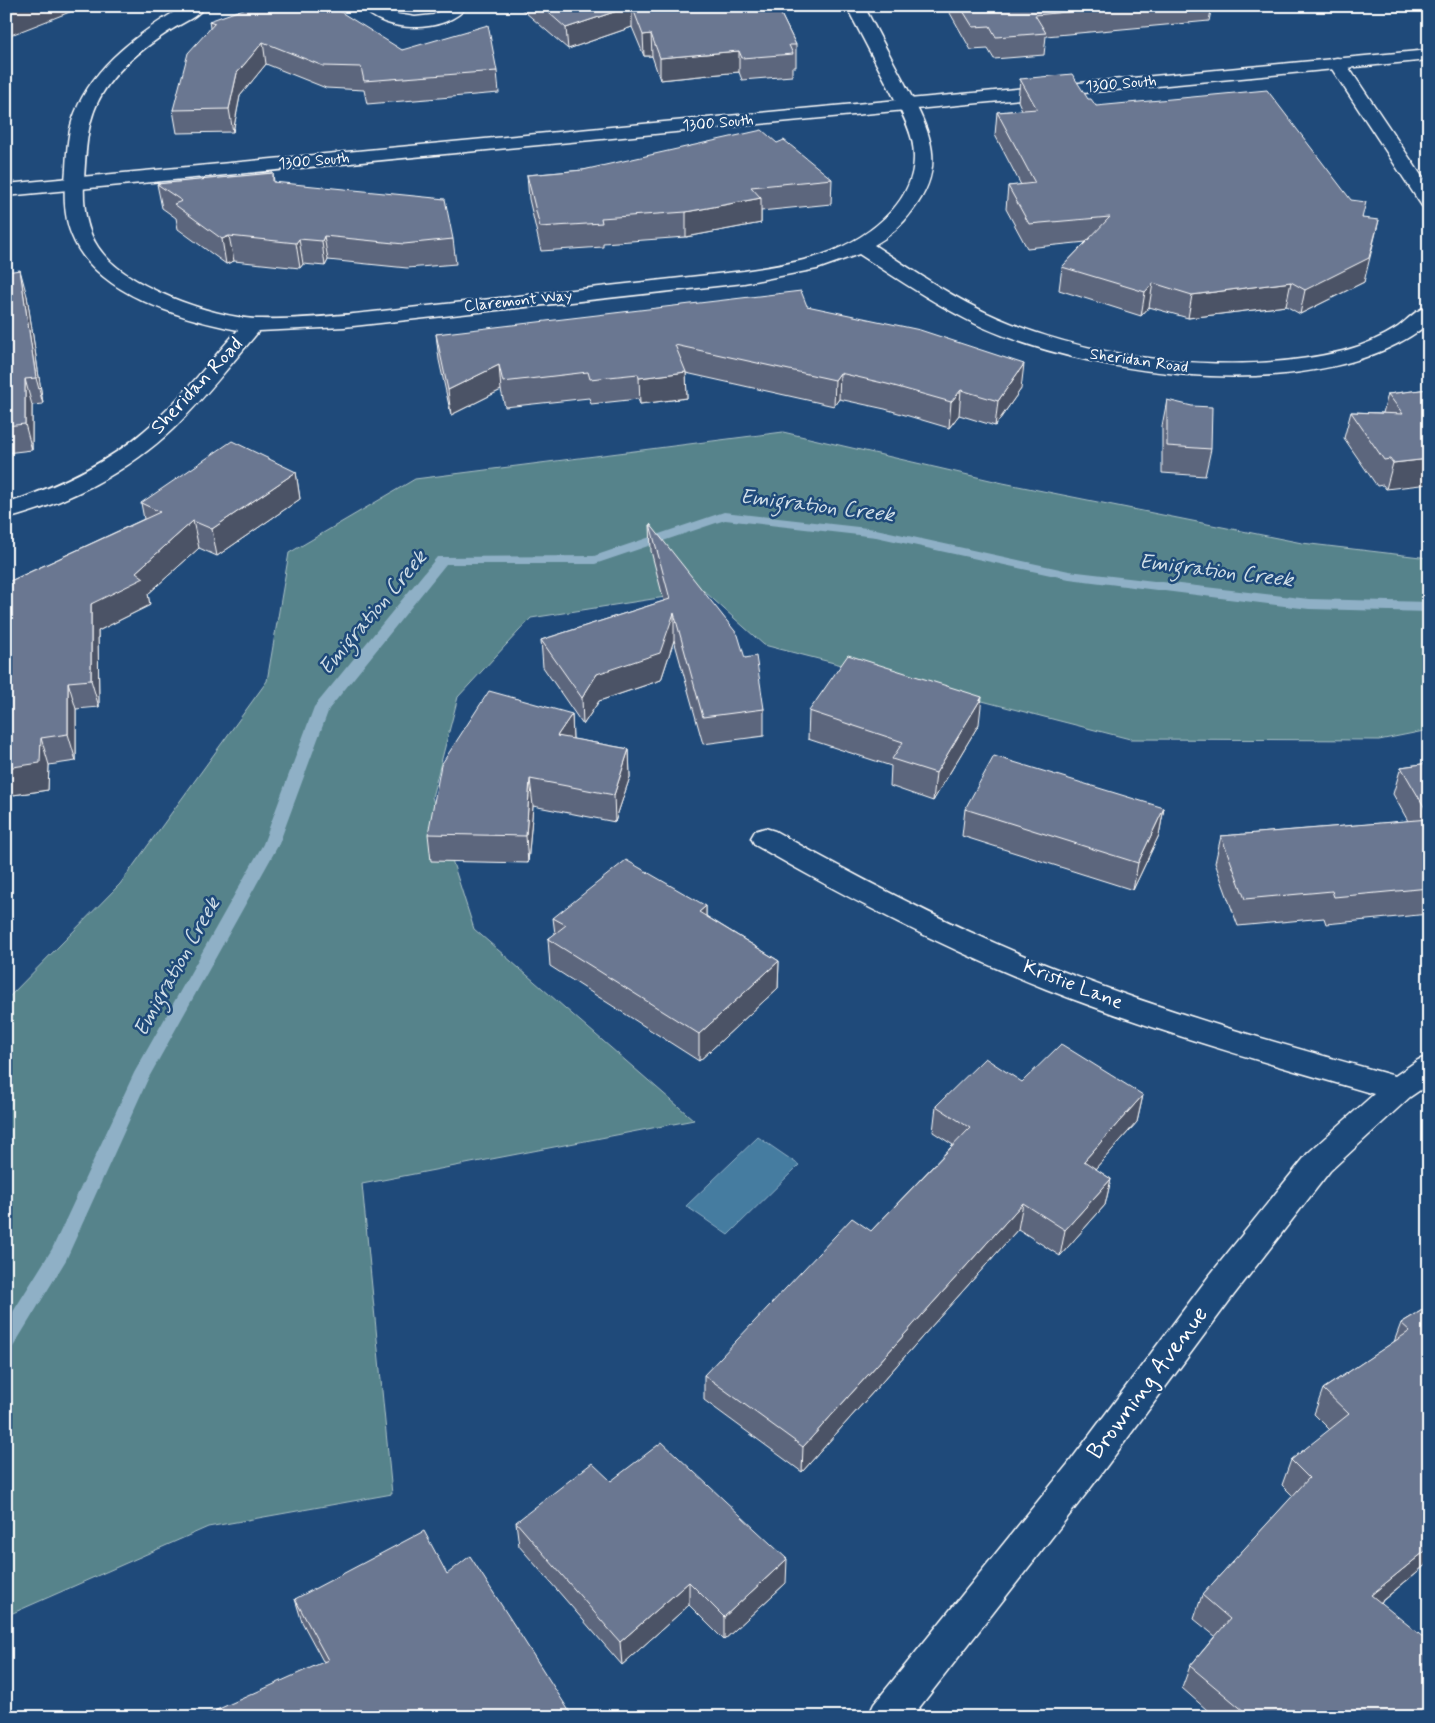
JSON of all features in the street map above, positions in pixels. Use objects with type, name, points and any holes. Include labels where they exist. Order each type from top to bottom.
[{"type":"street","name":"Claremont Way","points":[[197,6],[164,26],[119,62],[90,97],[78,134],[74,184],[77,222],[83,238],[93,255],[110,272],[132,287],[160,300],[220,318],[253,325],[348,319],[744,277],[808,266],[861,246],[896,219],[910,202],[924,168],[924,152],[917,126],[855,6]]},
{"type":"street","points":[[370,6],[388,18],[414,22],[441,18],[459,6]]},
{"type":"street","name":"1300 South","points":[[6,190],[1429,55]]},
{"type":"street","points":[[1337,64],[1429,202]]},
{"type":"street","name":"Sheridan Road","points":[[861,246],[945,300],[991,323],[1039,342],[1084,354],[1127,362],[1215,370],[1302,365],[1343,357],[1380,345],[1410,328],[1429,312]]},
{"type":"street","name":"Sheridan Road","points":[[6,512],[78,484],[117,461],[151,436],[179,410],[253,325]]},
{"type":"street","name":"Kristie Lane","points":[[764,838],[846,884],[922,923],[1056,981],[1188,1028],[1399,1089]]},
{"type":"street","name":"Browning Avenue","points":[[887,1717],[1074,1482],[1220,1286],[1319,1162],[1399,1089],[1429,1068]]},
{"type":"green space","points":[[783,432],[1003,483],[1302,543],[1429,558],[1429,730],[1379,740],[1130,739],[764,645],[704,591],[531,618],[458,697],[432,797],[474,929],[694,1120],[362,1184],[392,1494],[208,1527],[6,1616],[6,1000],[120,884],[267,681],[289,553],[415,479]]},
{"type":"water","points":[[758,1137],[799,1165],[728,1235],[686,1206]]},
{"type":"building","points":[[6,6],[22,6],[6,12]]},
{"type":"building","points":[[252,6],[331,6],[402,50],[488,25],[497,71],[364,81],[361,67],[323,66],[263,42],[237,73],[229,109],[173,110],[188,53],[215,23],[209,21]]},
{"type":"building","points":[[541,6],[632,6],[566,28]]},
{"type":"building","points":[[632,6],[777,6],[796,45],[789,45],[793,54],[742,58],[739,51],[660,58],[651,34],[643,35]]},
{"type":"building","points":[[960,6],[1130,6],[1035,15],[1046,33],[996,37],[990,26],[973,27]]},
{"type":"building","points":[[1072,74],[1088,99],[1091,99],[1096,106],[1267,90],[1351,200],[1366,202],[1362,218],[1379,220],[1369,258],[1305,290],[1291,282],[1192,295],[1153,283],[1145,292],[1062,267],[1110,217],[1029,224],[1008,186],[1035,183],[997,112],[1037,109],[1020,79]]},
{"type":"building","points":[[762,130],[777,143],[784,140],[832,179],[751,187],[761,198],[686,212],[601,218],[602,223],[540,227],[527,175],[583,170]]},
{"type":"building","points":[[273,173],[273,182],[445,199],[453,239],[404,244],[324,236],[322,241],[299,239],[296,243],[229,236],[222,239],[174,204],[182,201],[157,184]]},
{"type":"building","points":[[20,270],[36,378],[25,379],[25,424],[6,426],[6,272]]},
{"type":"building","points":[[801,291],[807,306],[920,330],[1024,364],[998,401],[961,390],[951,402],[840,373],[835,380],[675,345],[686,372],[639,378],[638,374],[590,379],[588,372],[503,382],[499,365],[448,390],[436,334]]},
{"type":"building","points":[[1429,389],[1429,459],[1393,463],[1390,459],[1384,460],[1351,412],[1403,414],[1388,394]]},
{"type":"building","points":[[1167,400],[1192,406],[1212,407],[1211,449],[1167,446]]},
{"type":"building","points":[[232,441],[296,472],[212,529],[193,521],[136,572],[144,578],[91,604],[91,680],[68,682],[68,734],[41,738],[40,763],[6,768],[6,583],[160,512],[141,503]]},
{"type":"building","points":[[650,524],[738,635],[745,658],[756,656],[764,709],[703,717],[674,613],[660,653],[597,674],[582,698],[541,640],[670,599]]},
{"type":"building","points":[[848,655],[982,697],[936,773],[892,759],[903,742],[809,711]]},
{"type":"building","points":[[489,691],[572,714],[557,736],[629,749],[614,795],[530,779],[526,836],[428,834],[441,765]]},
{"type":"building","points":[[994,756],[1164,808],[1138,863],[965,809]]},
{"type":"building","points":[[1429,763],[1429,815],[1401,767]]},
{"type":"building","points":[[1429,819],[1429,888],[1334,897],[1332,891],[1245,899],[1221,836]]},
{"type":"building","points":[[626,860],[706,906],[699,912],[779,961],[699,1034],[548,939],[566,925],[553,918]]},
{"type":"building","points":[[1061,1044],[1143,1095],[1084,1161],[1111,1179],[1065,1230],[1023,1203],[803,1447],[704,1375],[852,1218],[871,1231],[970,1128],[936,1106],[985,1058],[1022,1082]]},
{"type":"building","points":[[1429,1306],[1429,1548],[1371,1595],[1429,1642],[1429,1717],[1251,1717],[1190,1666],[1230,1619],[1202,1595],[1309,1478],[1291,1460],[1349,1414],[1323,1389],[1410,1331],[1401,1323]]},
{"type":"building","points":[[662,1442],[787,1559],[724,1617],[689,1582],[620,1642],[516,1522],[592,1463],[611,1481]]},
{"type":"building","points":[[424,1531],[447,1574],[470,1556],[573,1717],[201,1717],[328,1660],[295,1599]]},
{"type":"waterway","name":"Emigration Creek","points":[[6,1341],[59,1254],[140,1078],[271,844],[322,707],[442,560],[595,560],[724,516],[876,533],[1069,575],[1309,604],[1429,607]]}]
